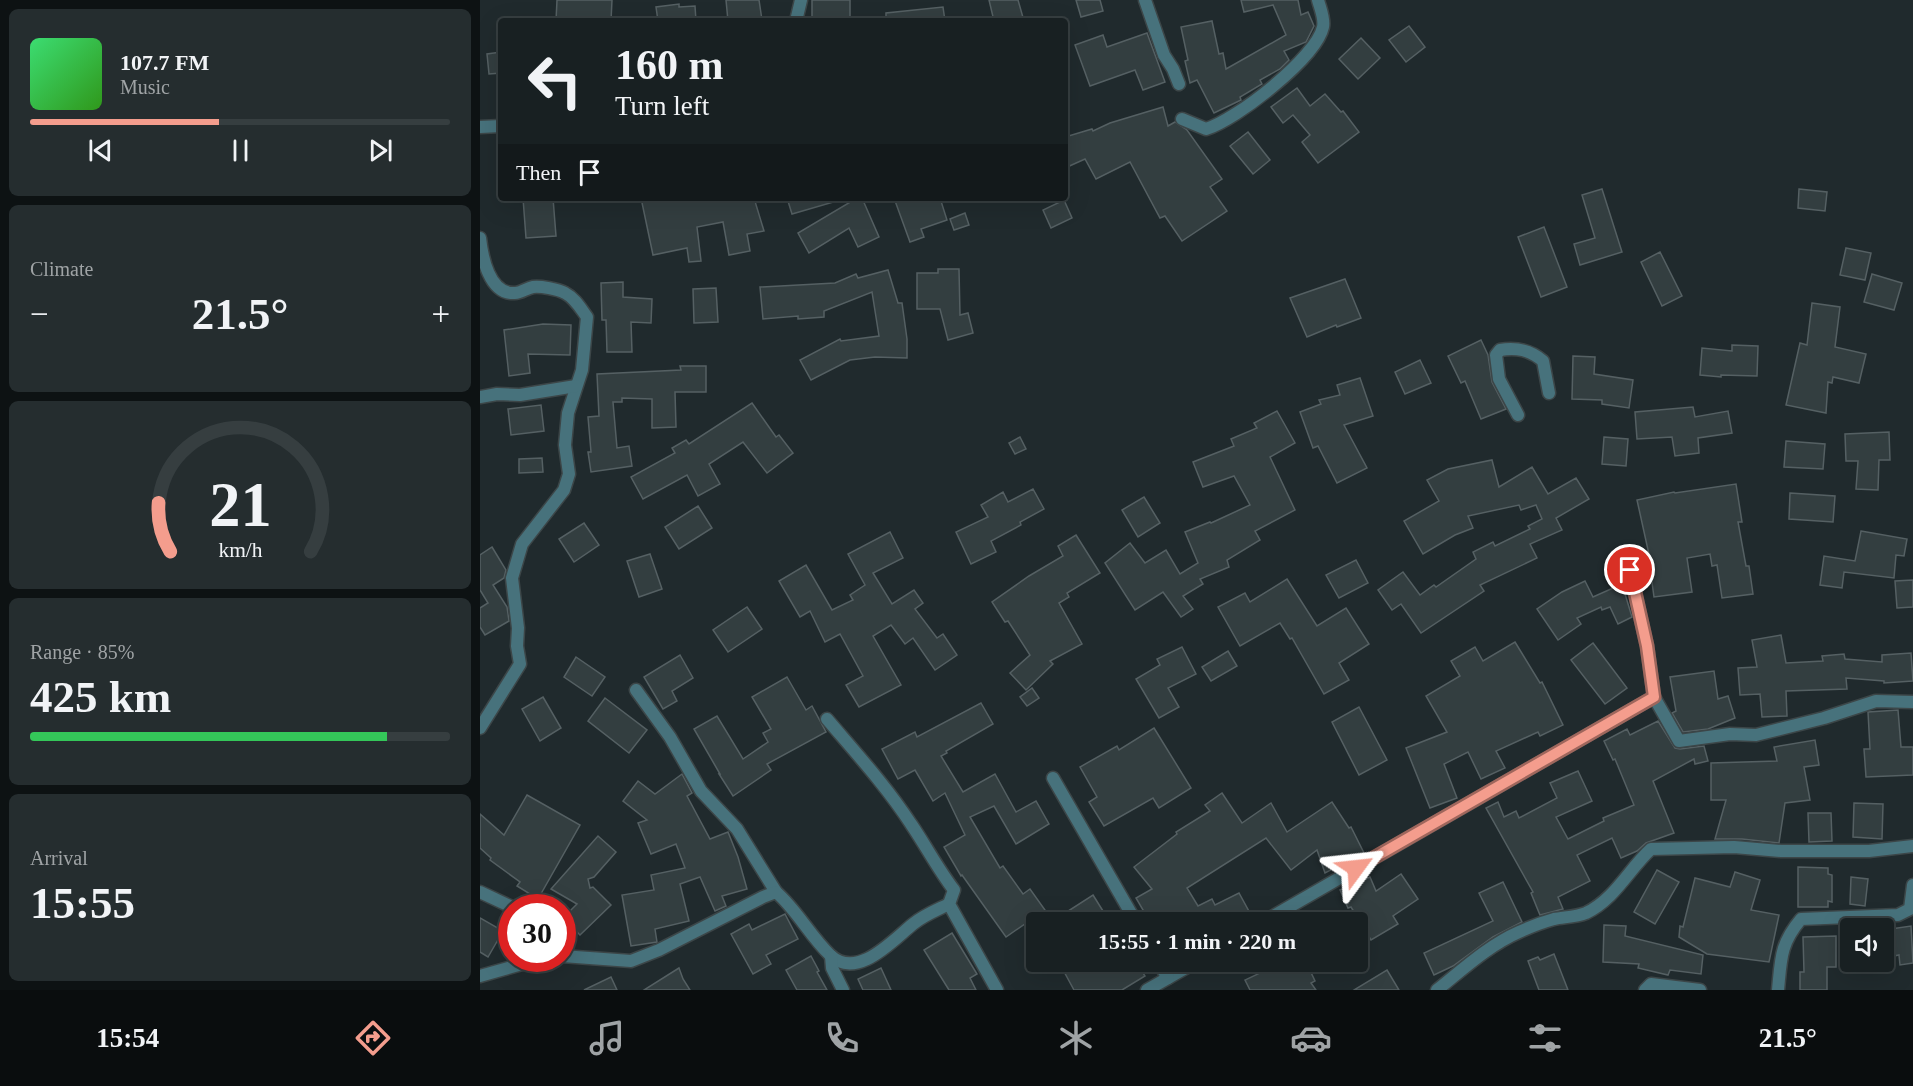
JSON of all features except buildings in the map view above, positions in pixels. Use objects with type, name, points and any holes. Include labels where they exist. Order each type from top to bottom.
[{"type":"street","points":[[797,18],[801,0]]},
{"type":"street","points":[[1145,0],[1164,55],[1179,84]]},
{"type":"street","points":[[1182,119],[1206,129],[1216,126],[1268,91],[1305,57],[1319,38],[1324,25],[1318,0]]},
{"type":"street","points":[[480,127],[498,126]]},
{"type":"street","points":[[480,238],[487,273],[500,288],[516,293],[535,287],[564,292],[574,300],[587,317],[582,370],[568,413],[565,445],[569,474],[564,490],[522,544],[512,578],[520,664],[480,728]]},
{"type":"street","points":[[1518,415],[1499,379],[1496,355],[1500,350],[1518,348],[1534,353],[1543,361],[1549,393]]},
{"type":"street","points":[[480,397],[497,394],[520,395],[576,386]]},
{"type":"street","points":[[1630,570],[1647,646],[1654,697],[1679,741],[1730,735],[1756,735],[1824,718],[1876,701],[1913,702]]},
{"type":"street","points":[[636,690],[670,737],[701,791],[736,829],[776,892],[788,902],[831,956],[849,964],[884,950],[914,923],[949,904],[954,890],[911,824],[877,778],[827,719]]},
{"type":"street","points":[[1280,912],[1654,697]]},
{"type":"street","points":[[1053,778],[1130,912]]},
{"type":"street","points":[[1437,990],[1489,950],[1518,932],[1552,920],[1585,913],[1609,896],[1651,849],[1734,847],[1781,851],[1869,851],[1913,846]]},
{"type":"street","points":[[1778,990],[1782,953],[1789,933],[1801,919],[1898,915],[1910,909],[1913,885]]},
{"type":"street","points":[[480,892],[498,900]]},
{"type":"street","points":[[576,957],[631,961],[776,892]]},
{"type":"street","points":[[949,904],[997,990]]},
{"type":"street","points":[[831,956],[832,968],[843,990]]},
{"type":"street","points":[[480,976],[498,971]]},
{"type":"street","points":[[1164,972],[1168,978]]},
{"type":"street","points":[[1147,990],[1178,972]]},
{"type":"street","points":[[1646,990],[1651,984],[1700,990]]},
{"type":"route","points":[[1356,868],[1654,697],[1647,646],[1630,570]]}]
